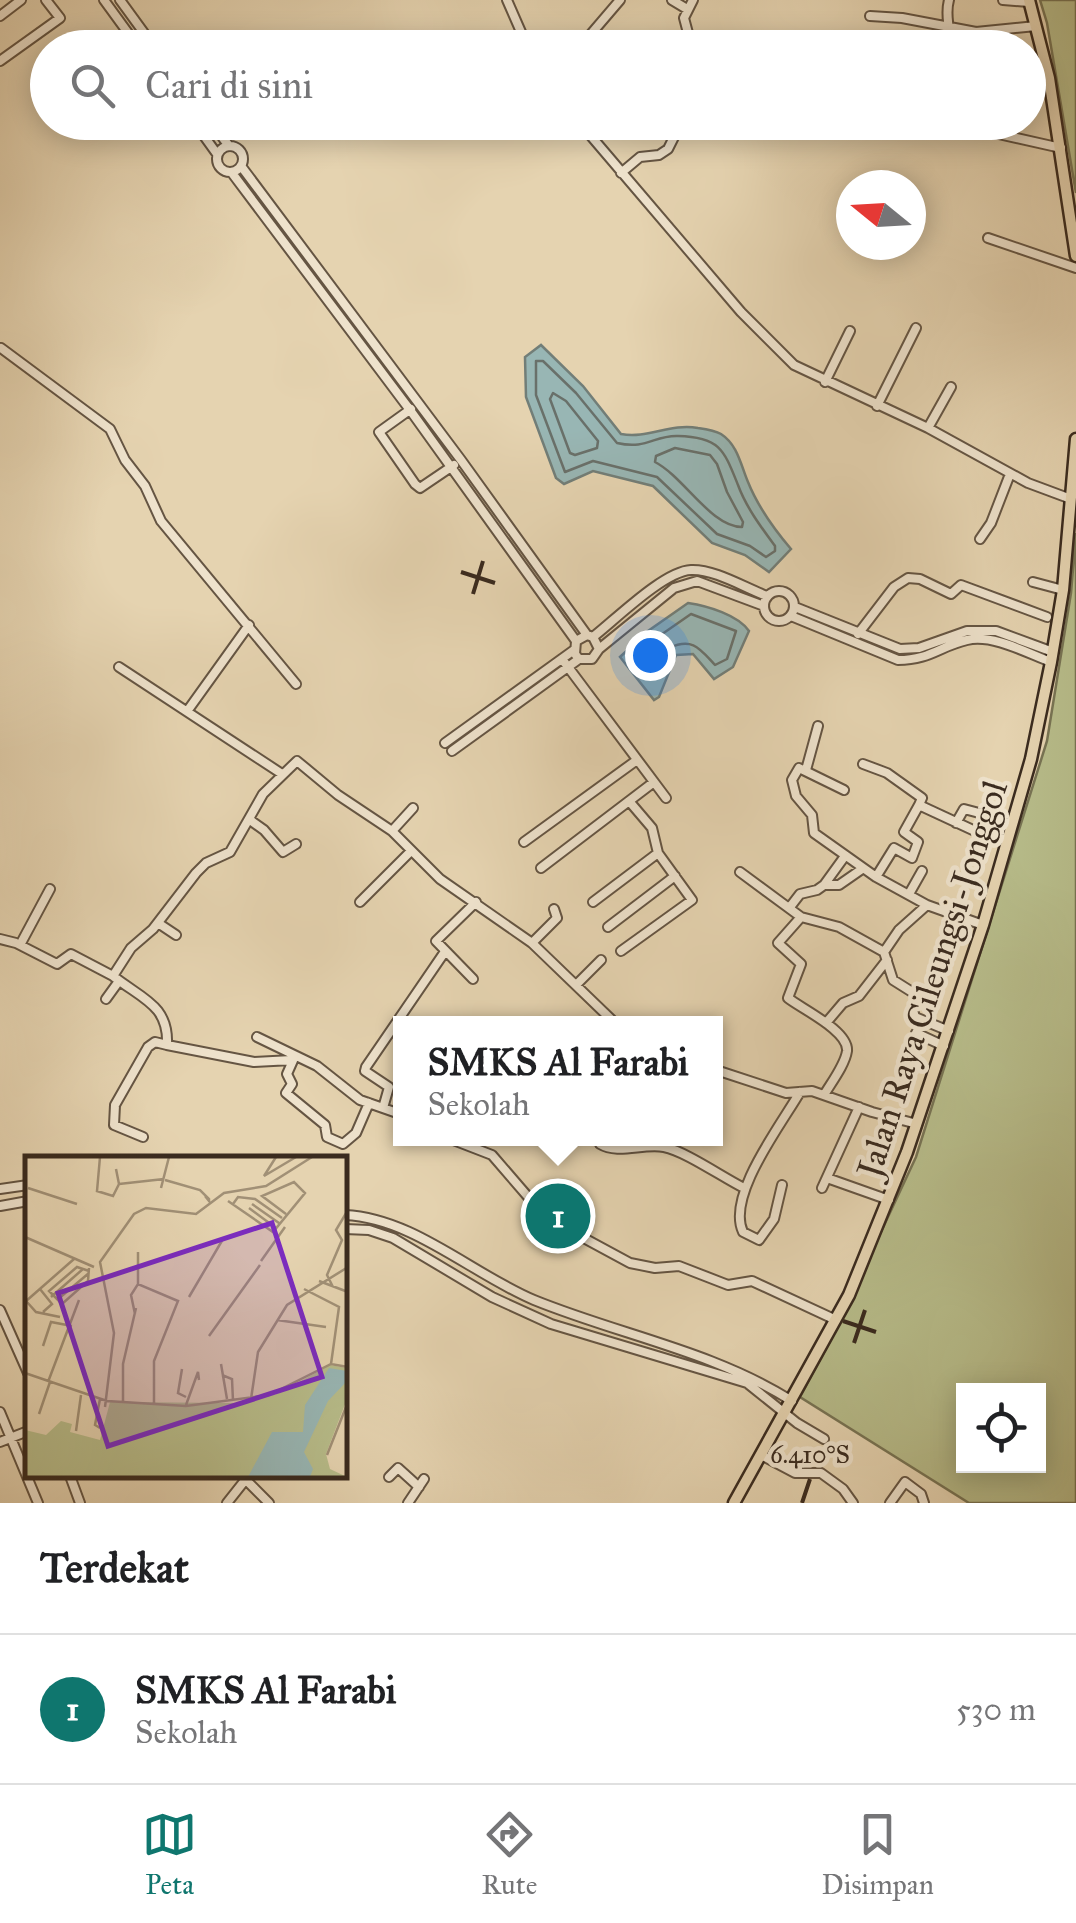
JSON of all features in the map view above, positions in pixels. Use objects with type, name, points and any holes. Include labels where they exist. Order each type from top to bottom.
[{"type":"main road","points":[[1029,1],[1037,30]]},
{"type":"main road","points":[[1046,66],[1076,256]]},
{"type":"main road","name":"Jalan Raya Cileungsi-Jonggol","points":[[734,1503],[836,1320],[890,1200],[983,926],[1032,759],[1052,657],[1076,439]]},
{"type":"street","points":[[0,16],[21,0]]},
{"type":"street","points":[[44,30],[60,18],[46,0]]},
{"type":"street","points":[[104,0],[126,30]]},
{"type":"street","points":[[120,0],[142,30]]},
{"type":"street","points":[[507,0],[520,30]]},
{"type":"street","points":[[594,30],[620,0]]},
{"type":"street","points":[[672,0],[687,10]]},
{"type":"street","points":[[684,30],[687,10],[694,0]]},
{"type":"street","points":[[949,0],[946,16],[952,28]]},
{"type":"street","points":[[1002,0],[1029,1]]},
{"type":"street","points":[[870,16],[964,30]]},
{"type":"street","points":[[996,30],[1036,26]]},
{"type":"street","points":[[0,62],[30,40]]},
{"type":"street","points":[[207,140],[217,154],[219,168],[232,172],[410,410],[576,650],[592,660],[599,649],[674,588],[686,583],[697,581],[765,601]]},
{"type":"street","points":[[224,140],[241,152],[241,166],[599,649]]},
{"type":"street","points":[[594,140],[786,360],[928,428],[1010,474],[1071,499]]},
{"type":"street","points":[[621,173],[640,157],[659,155],[672,140]]},
{"type":"street","points":[[1025,140],[1061,148]]},
{"type":"street","points":[[217,154],[229,146]]},
{"type":"street","points":[[232,172],[241,166]]},
{"type":"street","points":[[988,238],[1076,268]]},
{"type":"street","points":[[877,406],[916,328]]},
{"type":"street","points":[[825,382],[850,331]]},
{"type":"street","points":[[1,348],[110,430],[125,460],[146,486],[161,521],[296,684]]},
{"type":"street","points":[[928,428],[952,386]]},
{"type":"street","points":[[419,403],[382,428],[380,436],[420,488],[461,460]]},
{"type":"street","points":[[980,539],[991,523],[1010,474]]},
{"type":"street","points":[[448,747],[565,663],[590,636],[666,580],[690,570],[702,572],[765,601]]},
{"type":"street","points":[[858,634],[896,584],[908,578],[920,579],[951,594],[961,585],[1046,617]]},
{"type":"street","points":[[1033,582],[1062,590]]},
{"type":"street","points":[[775,591],[784,591],[792,597],[793,611],[778,621],[765,613],[765,601],[775,591]]},
{"type":"street","points":[[793,611],[898,660],[916,660],[967,640],[998,642],[1052,657]]},
{"type":"street","points":[[793,611],[900,649],[919,648],[968,631],[996,631],[1052,657]]},
{"type":"street","points":[[188,710],[249,625]]},
{"type":"street","points":[[565,663],[666,798]]},
{"type":"street","points":[[119,668],[282,774]]},
{"type":"street","points":[[806,770],[818,726]]},
{"type":"street","points":[[524,842],[637,760]]},
{"type":"street","points":[[106,1000],[131,948],[158,923],[203,866],[228,854],[263,794],[297,761],[338,795],[392,831],[440,879],[532,943],[608,1016]]},
{"type":"street","points":[[864,764],[896,778],[921,797],[904,832],[918,842],[912,858],[894,848],[876,877]]},
{"type":"street","points":[[844,790],[806,770],[796,769],[793,791],[812,815],[814,833],[876,877],[927,905],[983,926]]},
{"type":"street","points":[[540,868],[654,782]]},
{"type":"street","points":[[622,951],[692,900],[658,853],[652,828],[630,800]]},
{"type":"street","points":[[920,805],[975,831]]},
{"type":"street","points":[[392,831],[413,808]]},
{"type":"street","points":[[956,822],[964,809],[982,814]]},
{"type":"street","points":[[250,820],[283,852],[296,844]]},
{"type":"street","points":[[360,902],[411,852]]},
{"type":"street","points":[[593,902],[658,853]]},
{"type":"street","points":[[790,907],[800,894],[824,885],[845,856]]},
{"type":"street","points":[[824,885],[839,884],[862,869]]},
{"type":"street","points":[[909,894],[922,870]]},
{"type":"street","points":[[740,872],[801,917],[840,926],[886,956],[893,980],[920,997],[915,1017],[949,1031]]},
{"type":"street","points":[[608,927],[675,876]]},
{"type":"street","points":[[20,945],[50,889]]},
{"type":"street","points":[[473,980],[437,940],[476,902]]},
{"type":"street","points":[[826,1024],[843,1003],[859,996],[899,930],[927,905]]},
{"type":"street","points":[[532,943],[557,918],[554,909]]},
{"type":"street","points":[[801,917],[778,943],[801,964],[788,996],[840,1035],[847,1051],[824,1095]]},
{"type":"street","points":[[158,923],[176,936]]},
{"type":"street","points":[[0,939],[57,964],[70,954],[116,979],[164,1016],[167,1045]]},
{"type":"street","points":[[401,1016],[444,952]]},
{"type":"street","points":[[576,985],[601,960]]},
{"type":"street","points":[[601,1016],[604,1012]]},
{"type":"street","points":[[383,1108],[389,1087],[365,1071],[393,1027]]},
{"type":"street","points":[[916,1034],[944,1046]]},
{"type":"street","points":[[257,1037],[293,1058],[317,1066],[358,1099],[393,1112]]},
{"type":"street","points":[[143,1137],[113,1124],[115,1104],[148,1047],[155,1042],[254,1062],[293,1058]]},
{"type":"street","points":[[293,1058],[287,1074],[292,1084],[286,1093],[325,1125],[327,1138],[343,1144],[356,1133],[369,1103]]},
{"type":"street","points":[[723,1072],[786,1093],[812,1091],[918,1124]]},
{"type":"street","points":[[782,1185],[774,1220],[756,1240],[743,1232],[738,1219],[744,1188],[800,1092]]},
{"type":"street","points":[[822,1188],[859,1107]]},
{"type":"street","points":[[470,1146],[492,1154],[544,1213],[583,1240],[630,1263],[655,1268],[679,1266],[728,1285],[752,1282],[836,1320]]},
{"type":"street","points":[[604,1146],[636,1146]]},
{"type":"street","points":[[655,1146],[678,1151],[744,1188]]},
{"type":"street","points":[[827,1178],[890,1200]]},
{"type":"street","points":[[0,1189],[25,1185]]},
{"type":"street","points":[[544,1213],[565,1188]]},
{"type":"street","points":[[0,1206],[25,1201]]},
{"type":"street","points":[[348,1216],[383,1221],[534,1300],[738,1370],[792,1400]]},
{"type":"street","points":[[348,1228],[393,1238],[510,1305],[552,1324],[734,1377],[761,1391],[824,1439]]},
{"type":"street","points":[[0,1310],[25,1367]]},
{"type":"street","points":[[627,1348],[631,1334]]},
{"type":"street","points":[[0,1412],[25,1470]]},
{"type":"street","points":[[0,1442],[25,1432]]},
{"type":"street","points":[[761,1455],[795,1473],[820,1473],[843,1489],[853,1503]]},
{"type":"street","points":[[390,1477],[398,1468],[421,1483],[408,1503]]},
{"type":"street","points":[[28,1478],[38,1503]]},
{"type":"street","points":[[71,1478],[80,1503]]},
{"type":"street","points":[[227,1503],[243,1478]]},
{"type":"street","points":[[245,1478],[269,1503]]},
{"type":"street","points":[[890,1503],[905,1482],[922,1494],[924,1503]]},
{"type":"green space","points":[[1040,0],[1076,0],[1076,193],[1047,23]]},
{"type":"green space","points":[[1076,533],[1076,1503],[969,1503],[800,1397],[916,1157],[1047,741],[1071,593]]},
{"type":"water","points":[[541,345],[583,386],[621,434],[688,427],[721,434],[735,450],[762,509],[791,549],[769,572],[745,555],[712,543],[653,486],[593,471],[564,484],[556,478],[526,397],[525,357]]},
{"type":"water","points":[[688,603],[730,616],[749,631],[733,667],[714,679],[693,654],[676,655],[659,697],[654,700],[620,657]]},
{"type":"place","name":"SMKS Al Farabi","points":[[558,1216]]}]
